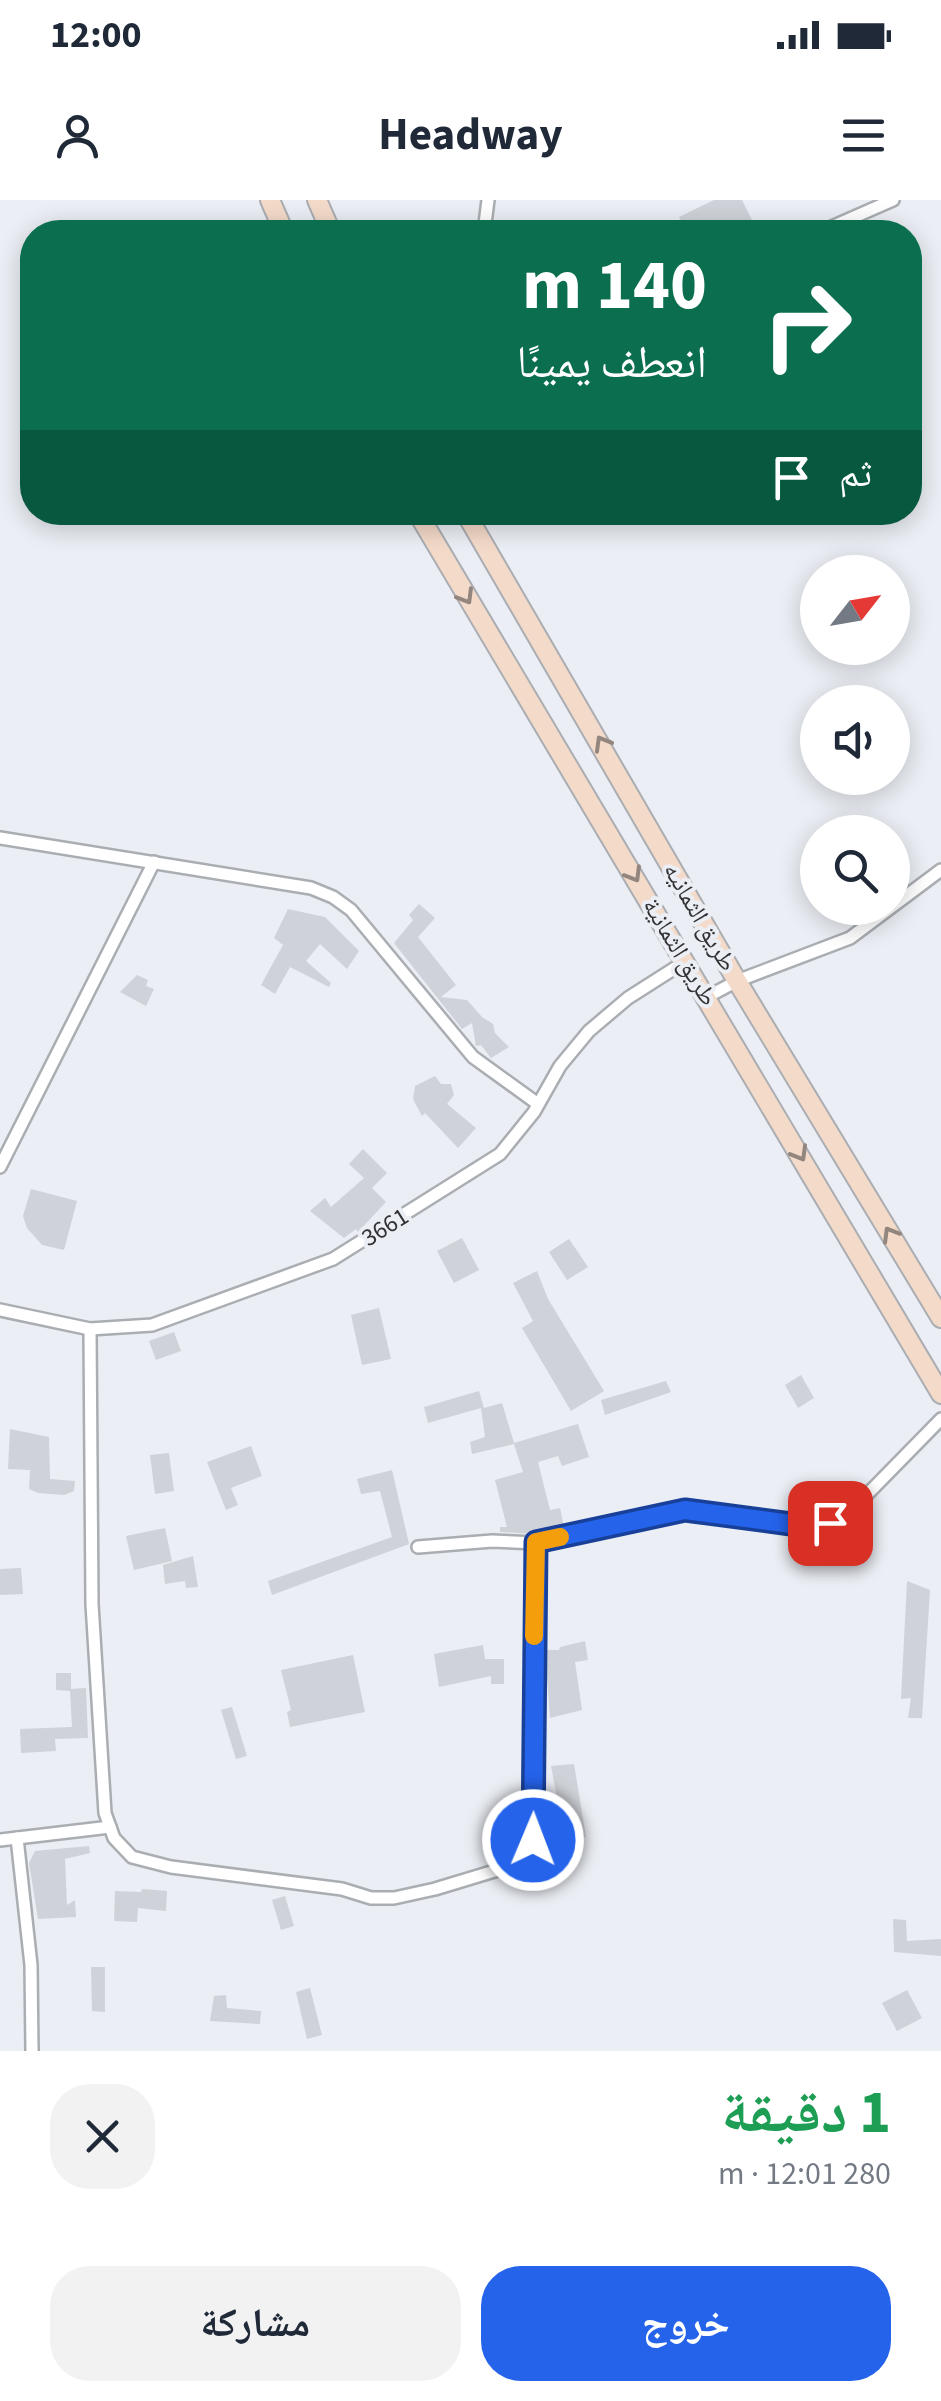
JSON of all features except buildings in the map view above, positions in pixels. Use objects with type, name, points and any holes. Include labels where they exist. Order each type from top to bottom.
[{"type":"street","points":[[847,220],[893,200]]},
{"type":"street","name":"طريق الثمانية","points":[[424,525],[941,1394]]},
{"type":"street","name":"طريق الثمانيه","points":[[475,525],[737,981],[941,1318]]},
{"type":"street","points":[[0,838],[311,888],[333,896],[363,924],[473,1057],[538,1104]]},
{"type":"street","points":[[0,1168],[154,862]]},
{"type":"street","points":[[707,997],[737,981],[850,938],[941,870]]},
{"type":"street","name":"3661","points":[[0,1310],[90,1328],[119,1330],[152,1325],[333,1259],[500,1154],[538,1104],[560,1066],[608,1012],[686,961]]},
{"type":"street","points":[[90,1328],[92,1604],[106,1812],[114,1838],[132,1857],[171,1867],[342,1889],[370,1898],[435,1890],[520,1864],[531,1853],[533,1840],[536,1542]]},
{"type":"street","points":[[418,1547],[536,1542],[685,1510],[791,1524],[830,1523],[846,1516],[941,1419]]},
{"type":"street","points":[[0,1840],[110,1826]]},
{"type":"street","points":[[17,1838],[31,1965],[32,2051]]},
{"type":"slow traffic","points":[[534,1636],[536,1542],[560,1537]]},
{"type":"route","points":[[533,1840],[536,1542],[685,1510],[791,1524],[830,1523]]}]
